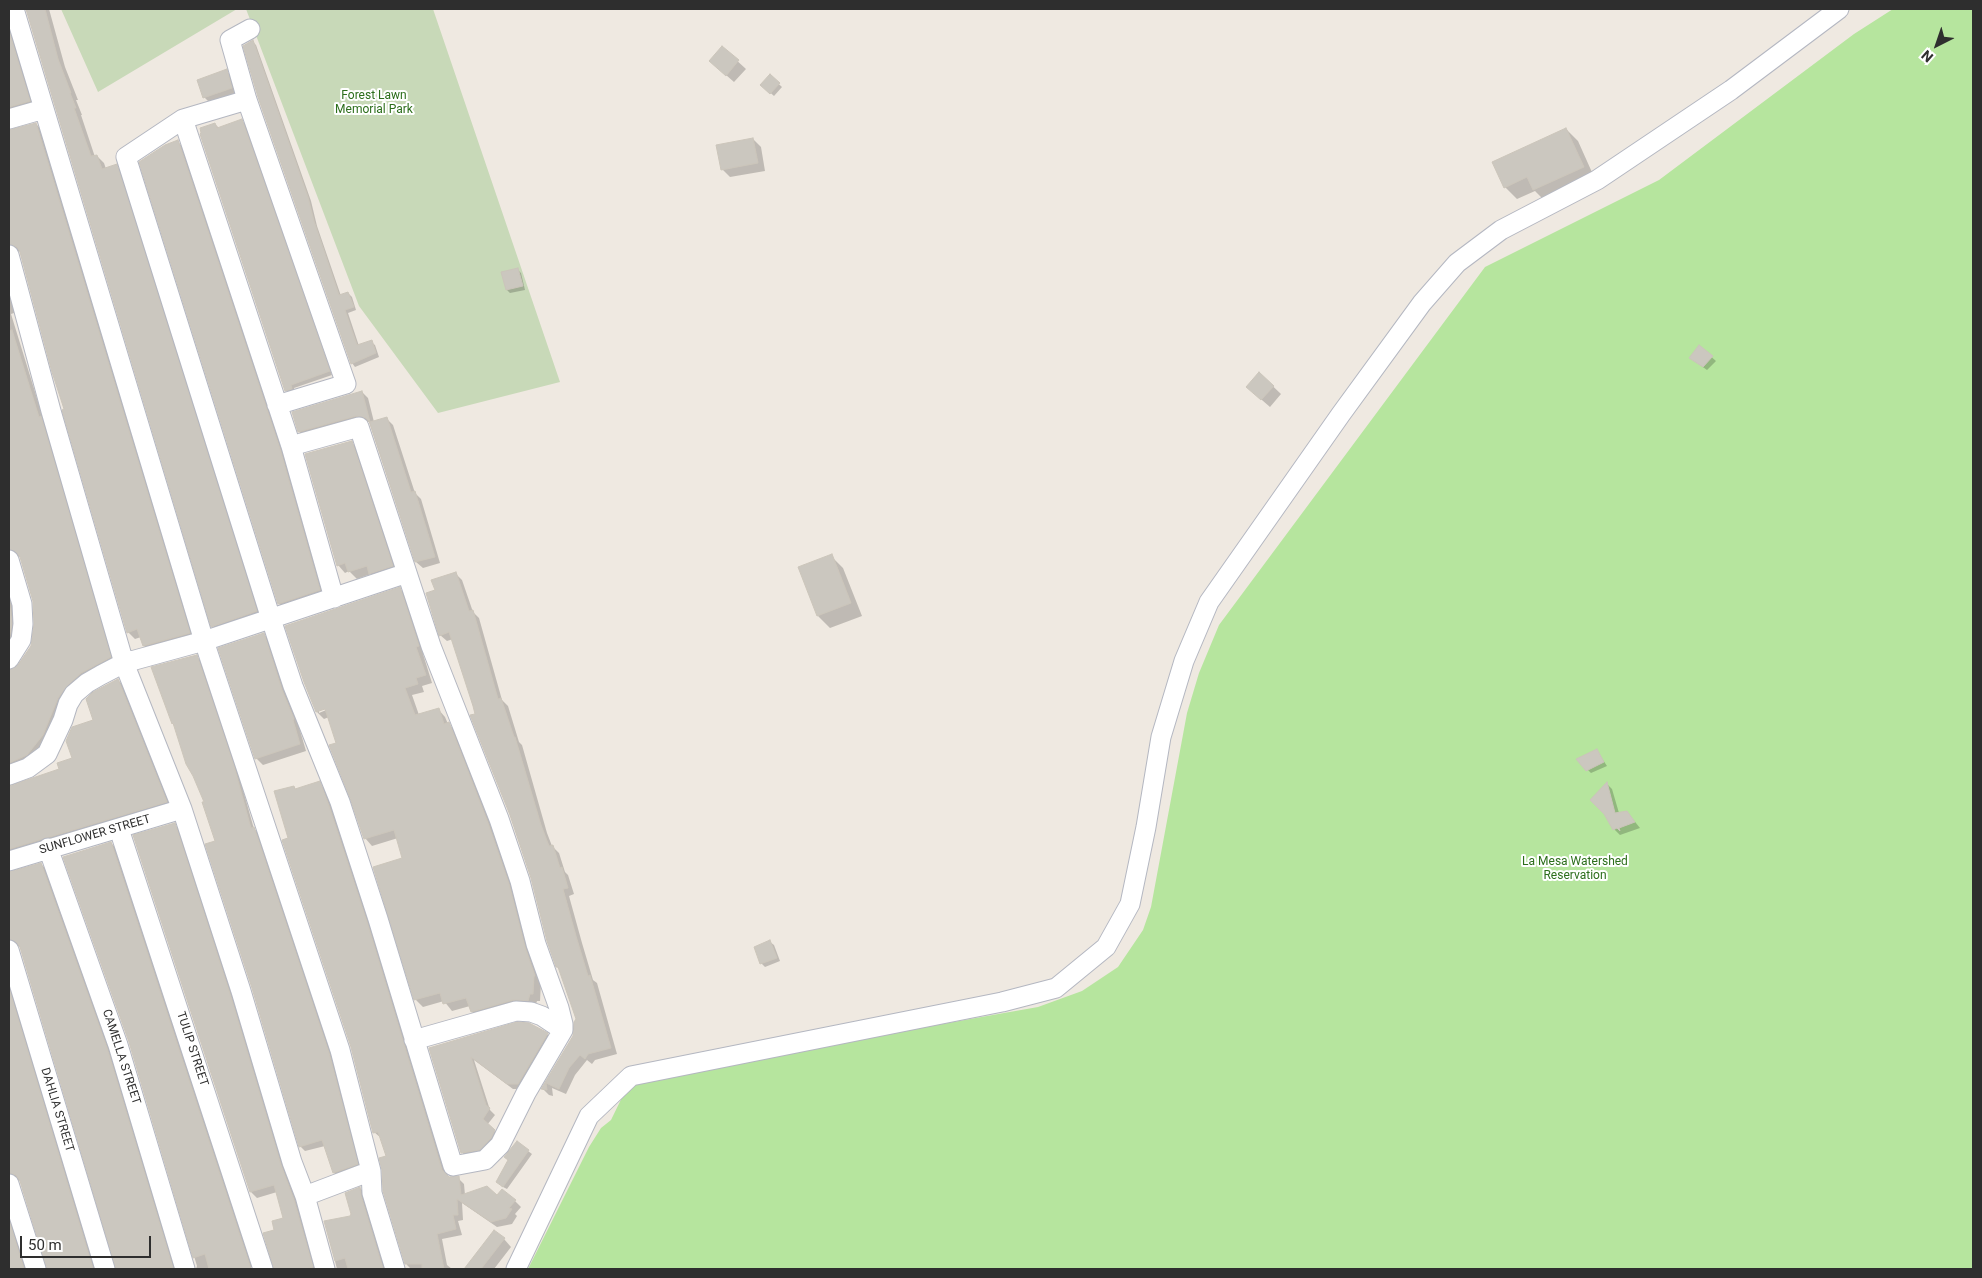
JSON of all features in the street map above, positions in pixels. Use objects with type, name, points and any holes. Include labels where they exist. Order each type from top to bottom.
[{"type":"street","points":[[14,9],[204,641],[340,1050],[371,1171],[372,1193],[395,1269]]},
{"type":"street","points":[[516,1269],[590,1116],[631,1076],[1002,1002],[1056,988],[1106,947],[1130,904],[1146,827],[1161,737],[1184,661],[1209,602],[1341,414],[1422,303],[1457,263],[1501,230],[1597,180],[1731,90],[1840,9]]},
{"type":"street","points":[[250,29],[230,40],[247,100],[346,384],[277,405]]},
{"type":"street","points":[[247,100],[183,119],[126,157],[293,686],[340,802],[378,919],[453,1166],[485,1160],[500,1144],[526,1093],[563,1030],[564,1024],[536,944],[520,881],[499,819],[431,646],[359,427],[291,446]]},
{"type":"street","points":[[9,119],[44,109]]},
{"type":"street","points":[[183,119],[291,446],[334,598]]},
{"type":"street","points":[[9,255],[51,410],[124,663],[182,809],[241,991],[292,1162],[305,1196],[325,1269]]},
{"type":"street","points":[[9,560],[22,604],[23,624],[20,640],[9,659]]},
{"type":"street","points":[[9,775],[28,768],[47,754],[74,694],[87,683],[124,663],[204,641],[407,573]]},
{"type":"street","name":"SUNFLOWER STREET","points":[[9,861],[182,809]]},
{"type":"street","name":"TULIP STREET","points":[[119,829],[263,1269]]},
{"type":"street","name":"CAMELLA STREET","points":[[48,848],[118,1045],[185,1269]]},
{"type":"street","name":"DAHLIA STREET","points":[[9,950],[105,1269]]},
{"type":"street","points":[[414,1040],[516,1011],[531,1012],[542,1016],[563,1030]]},
{"type":"street","points":[[305,1196],[371,1171]]},
{"type":"street","points":[[9,1184],[36,1269]]},
{"type":"green space","points":[[61,9],[237,9],[98,92]]},
{"type":"green space","name":"Forest Lawn Memorial Park","points":[[246,9],[433,9],[560,382],[438,413],[359,306]]},
{"type":"green space","name":"La Mesa Watershed Reservation","points":[[1893,9],[1973,9],[1973,1269],[528,1269],[589,1147],[601,1128],[611,1120],[631,1079],[1038,1007],[1082,991],[1118,967],[1143,930],[1151,907],[1187,713],[1199,673],[1219,625],[1485,267],[1659,180],[1854,34]]},
{"type":"building","points":[[26,9],[45,9],[58,59],[91,156],[97,155],[102,169],[117,164],[257,611],[211,627]]},
{"type":"building","points":[[9,31],[30,101],[9,107]]},
{"type":"building","points":[[253,40],[308,197],[314,221],[339,295],[348,292],[354,307],[345,310],[357,345],[372,340],[376,353],[351,364],[258,97],[243,46]]},
{"type":"building","points":[[722,46],[739,60],[726,76],[709,61]]},
{"type":"building","points":[[227,69],[232,88],[203,98],[197,80]]},
{"type":"building","points":[[770,74],[780,83],[770,94],[760,85]]},
{"type":"building","points":[[242,119],[330,371],[291,385],[292,389],[285,391],[200,134],[200,128],[215,123],[217,128]]},
{"type":"building","points":[[36,123],[190,633],[143,646],[137,629],[127,633],[62,410],[64,409],[52,372],[20,252],[17,247],[9,244],[9,130]]},
{"type":"building","points":[[1566,128],[1584,167],[1533,190],[1527,177],[1504,188],[1492,162]]},
{"type":"building","points":[[753,138],[758,163],[721,170],[716,145]]},
{"type":"building","points":[[178,140],[280,449],[320,590],[278,604],[139,162],[165,145]]},
{"type":"building","points":[[518,268],[523,286],[506,290],[501,272]]},
{"type":"building","points":[[12,330],[39,417],[41,416],[111,657],[81,673],[67,686],[58,698],[43,735],[27,755],[9,763],[9,670],[18,665],[31,646],[34,624],[33,601],[20,557],[16,552],[9,549],[9,331]]},
{"type":"building","points":[[1699,345],[1713,356],[1703,367],[1689,358]]},
{"type":"building","points":[[1259,372],[1274,386],[1261,400],[1246,387]]},
{"type":"building","points":[[362,391],[370,422],[387,417],[411,492],[415,491],[435,557],[415,562],[370,423],[366,418],[356,416],[298,432],[292,412]]},
{"type":"building","points":[[352,441],[393,566],[369,574],[367,566],[348,572],[345,563],[337,566],[305,454]]},
{"type":"building","points":[[832,554],[851,603],[817,616],[798,567]]},
{"type":"building","points":[[456,572],[469,611],[473,610],[498,699],[501,698],[515,737],[541,825],[549,846],[553,845],[560,868],[562,867],[568,888],[563,889],[611,1048],[588,1054],[585,1059],[580,1055],[569,1068],[559,1089],[546,1083],[547,1090],[541,1089],[573,1036],[576,1019],[547,941],[531,878],[510,815],[470,715],[475,714],[473,706],[449,632],[439,636],[426,593],[435,590],[431,580]]},
{"type":"building","points":[[400,587],[419,646],[416,647],[426,675],[416,678],[418,684],[405,688],[415,715],[439,708],[444,724],[449,722],[509,884],[525,947],[535,976],[533,994],[530,994],[528,1001],[513,1000],[471,1012],[466,998],[443,1004],[440,993],[414,1000],[373,867],[402,858],[394,830],[364,839],[329,745],[336,743],[325,709],[316,712],[285,626]]},
{"type":"building","points":[[9,599],[12,624],[9,638]]},
{"type":"building","points":[[264,633],[282,690],[294,719],[300,744],[255,759],[218,648]]},
{"type":"building","points":[[197,655],[234,766],[251,828],[254,827],[329,1053],[358,1164],[333,1173],[322,1140],[299,1147],[252,988],[205,844],[215,841],[202,802],[204,802],[186,764],[173,723],[151,667]]},
{"type":"building","points":[[118,679],[167,802],[9,849],[9,786],[59,769],[57,763],[72,758],[66,741],[72,727],[93,720],[86,699],[93,692]]},
{"type":"building","points":[[1597,749],[1604,762],[1586,771],[1576,759]]},
{"type":"building","points":[[320,781],[367,922],[442,1170],[449,1177],[459,1176],[461,1195],[487,1186],[497,1195],[502,1189],[516,1200],[509,1208],[512,1209],[506,1218],[491,1222],[457,1199],[458,1215],[453,1215],[456,1229],[437,1234],[444,1269],[422,1269],[422,1264],[405,1264],[383,1191],[382,1170],[379,1158],[386,1156],[378,1132],[373,1133],[351,1047],[282,840],[288,838],[274,791],[294,786],[295,789]]},
{"type":"building","points":[[1607,782],[1615,813],[1627,811],[1635,822],[1619,828],[1620,831],[1617,828],[1613,830],[1604,814],[1590,800]]},
{"type":"building","points":[[175,823],[230,994],[313,1267],[306,1269],[274,1269],[263,1233],[274,1230],[272,1221],[283,1218],[274,1185],[250,1192],[133,835]]},
{"type":"building","points":[[111,842],[251,1269],[209,1269],[205,1254],[193,1258],[129,1042],[63,857]]},
{"type":"building","points":[[41,863],[107,1048],[173,1268],[116,1269],[20,947],[16,942],[9,939],[9,872]]},
{"type":"building","points":[[770,940],[777,958],[760,964],[754,947]]},
{"type":"building","points":[[9,988],[93,1269],[47,1269],[20,1181],[16,1175],[9,1173]]},
{"type":"building","points":[[517,1022],[529,1023],[548,1033],[518,1084],[507,1084],[471,1057],[486,1105],[490,1108],[483,1119],[495,1130],[491,1138],[480,1150],[461,1153],[429,1048]]},
{"type":"building","points":[[517,1141],[529,1150],[503,1187],[496,1182],[508,1160],[504,1157]]},
{"type":"building","points":[[360,1187],[383,1269],[348,1269],[345,1258],[335,1261],[324,1221],[350,1216],[345,1193]]},
{"type":"building","points":[[9,1220],[24,1269],[9,1269]]},
{"type":"building","points":[[494,1230],[505,1238],[481,1269],[464,1269]]}]
